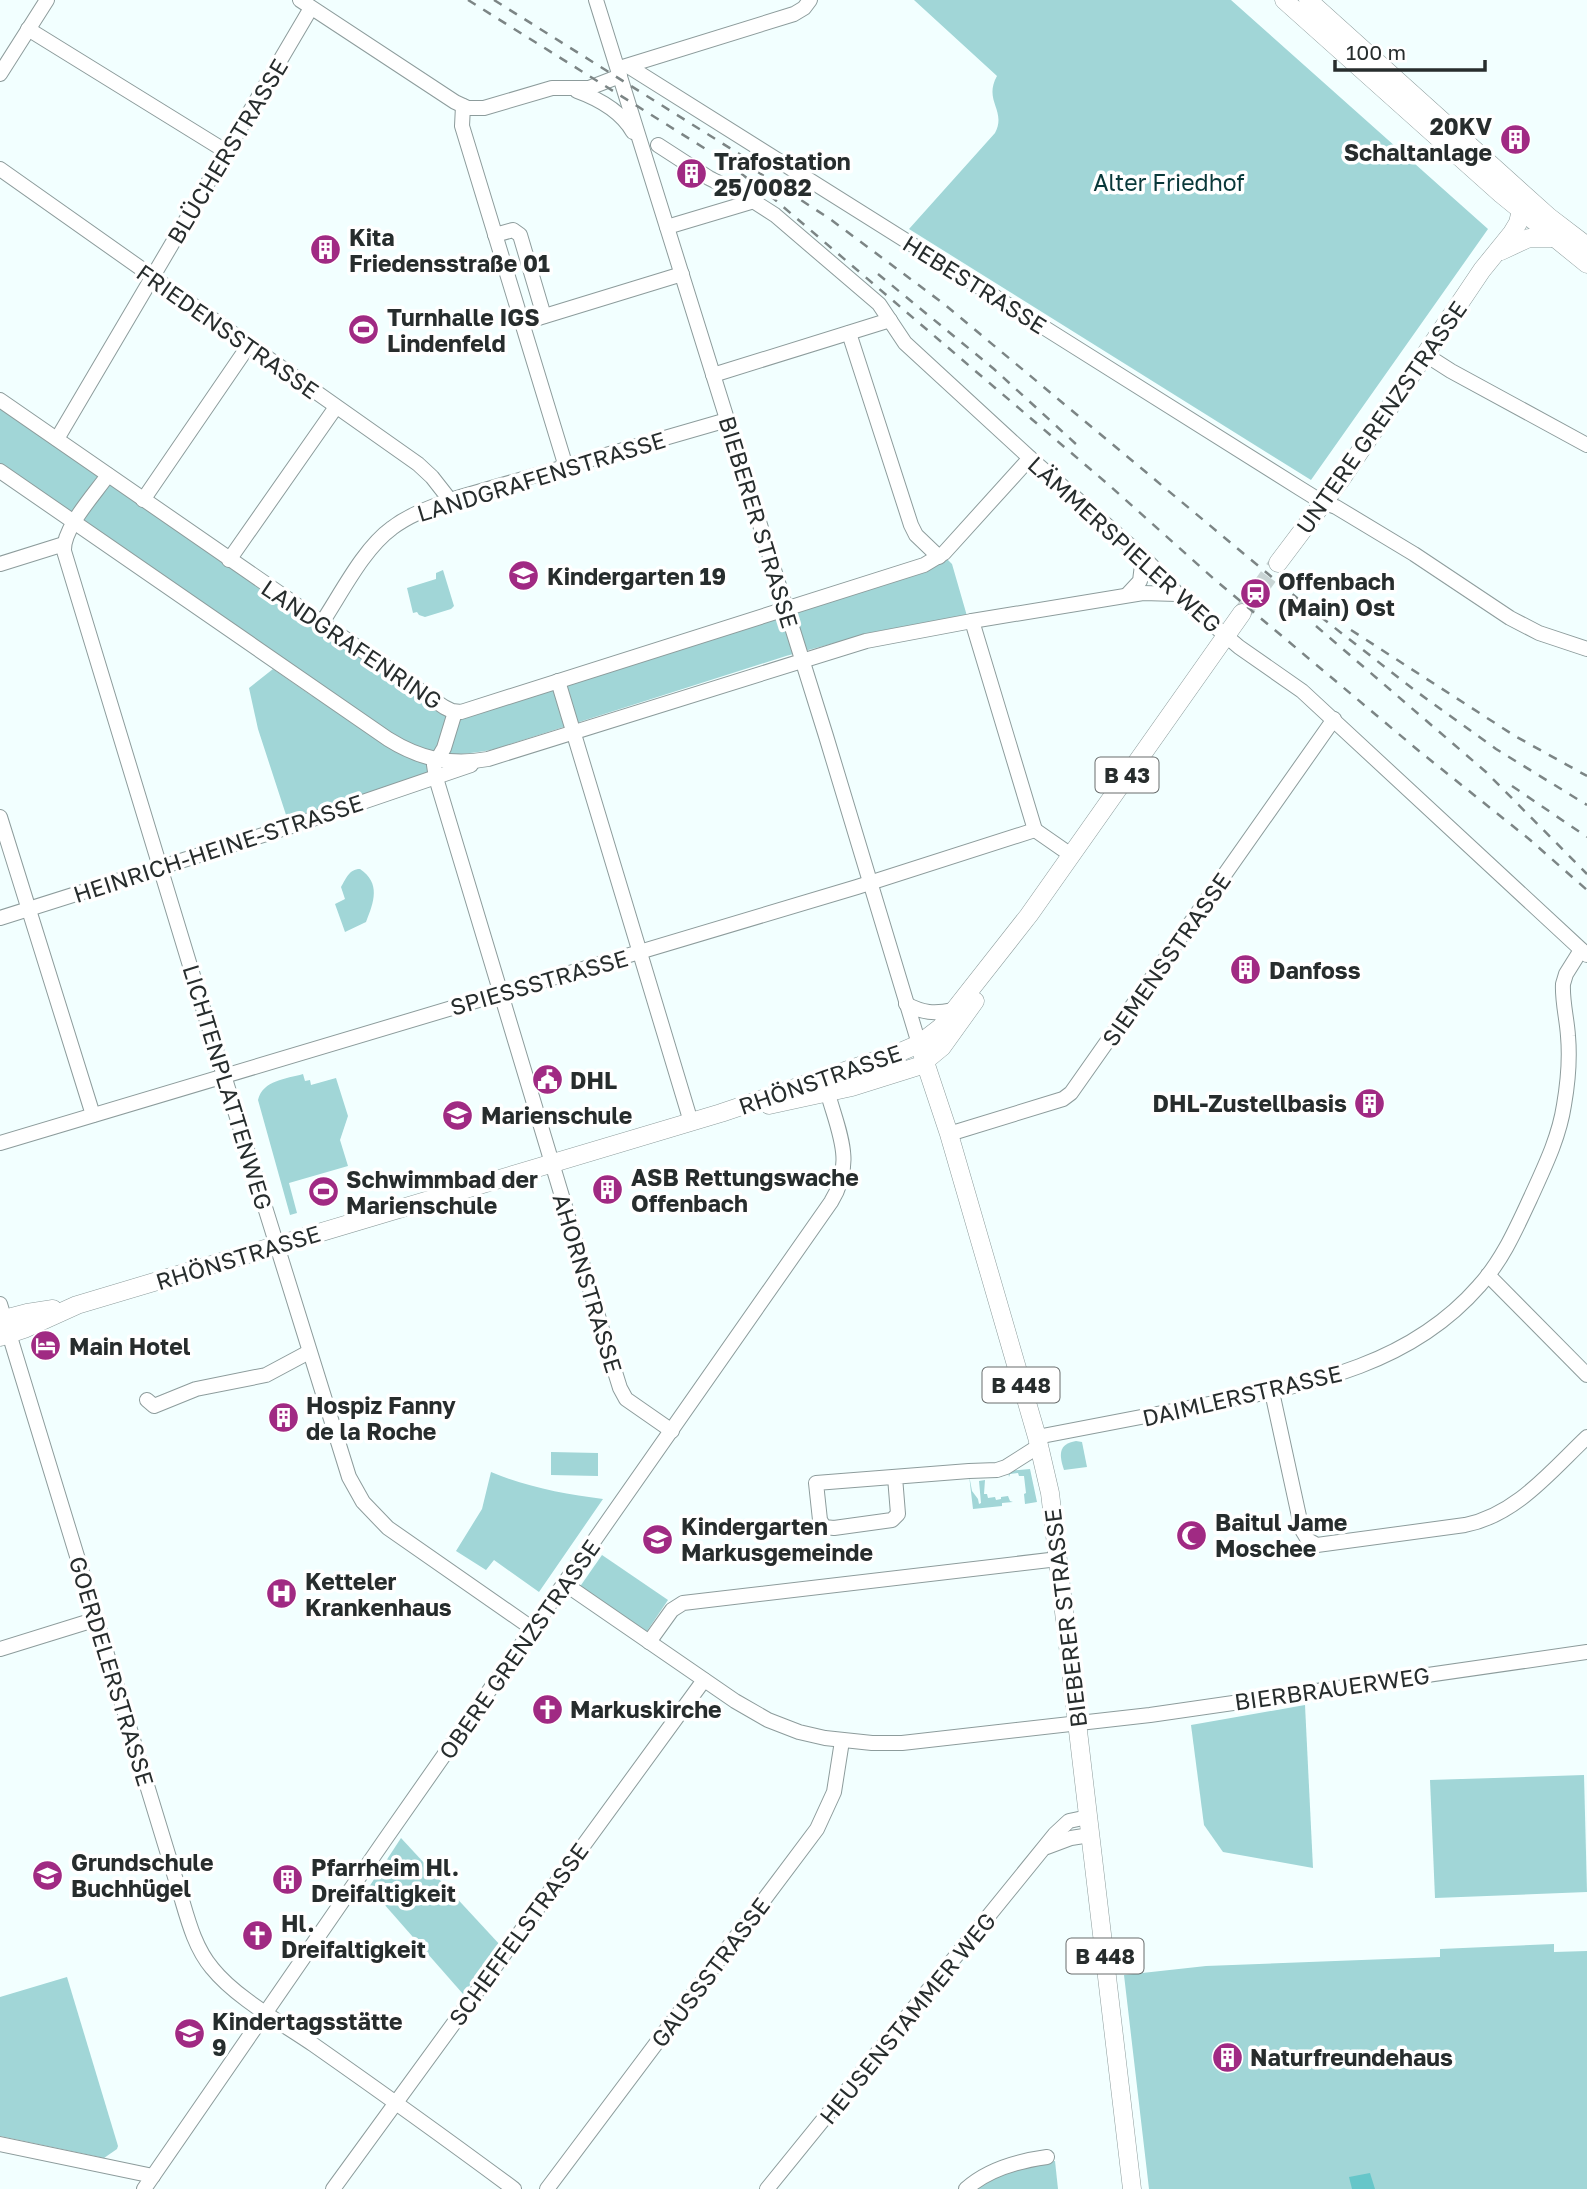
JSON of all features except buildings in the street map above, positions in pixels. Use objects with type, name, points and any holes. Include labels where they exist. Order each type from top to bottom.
[{"type":"main road","points":[[1284,0],[1525,205],[1587,246]]},
{"type":"main road","points":[[1308,0],[1525,205],[1554,238],[1587,264]]},
{"type":"main road","name":"UNTERE GRENZSTRASSE","points":[[1278,564],[1342,478],[1482,270],[1518,223],[1525,205]]},
{"type":"main road","name":"UNTERE GRENZSTRASSE","points":[[1482,270],[1493,244],[1508,220],[1525,205]]},
{"type":"main road","points":[[1498,252],[1529,238],[1554,238]]},
{"type":"main road","name":"B 43","points":[[919,1044],[941,1027],[1029,915],[1241,613]]},
{"type":"main road","name":"B 43","points":[[925,1062],[950,1036],[989,981],[1029,915]]},
{"type":"main road","name":"B 448","points":[[919,1044],[925,1062]]},
{"type":"main road","name":"RHÖNSTRASSE","points":[[3,1323],[27,1313],[77,1306],[691,1122],[919,1044]]},
{"type":"main road","name":"BIEBERER STRASSE","points":[[925,1062],[949,1135],[1038,1442],[1050,1493],[1132,2189]]},
{"type":"main road","name":"RHÖNSTRASSE","points":[[721,1112],[828,1094],[911,1069],[925,1062]]},
{"type":"street","points":[[0,74],[47,0]]},
{"type":"street","name":"BIEBERER STRASSE","points":[[596,0],[622,70],[641,145],[919,1044]]},
{"type":"street","points":[[305,4],[463,106],[484,108],[552,88],[589,88],[622,70],[794,14],[810,0]]},
{"type":"street","name":"BLÜCHERSTRASSE","points":[[57,439],[227,152],[305,4]]},
{"type":"street","points":[[28,29],[227,152]]},
{"type":"street","name":"HEBESTRASSE","points":[[622,70],[1322,502],[1336,506],[1414,554],[1510,618],[1539,633],[1587,649]]},
{"type":"street","points":[[570,89],[589,96],[624,118],[641,145]]},
{"type":"street","points":[[463,106],[462,126],[566,467]]},
{"type":"street","name":"LÄMMERSPIELER WEG","points":[[658,145],[709,178],[754,201],[802,237],[879,304],[905,343],[1143,557],[1177,594],[1239,647],[1302,691],[1334,719],[1584,952]]},
{"type":"street","name":"FRIEDENSSTRASSE","points":[[0,169],[418,464],[450,500]]},
{"type":"street","points":[[667,227],[754,201]]},
{"type":"street","points":[[495,235],[513,230],[520,235],[544,316]]},
{"type":"street","points":[[522,323],[682,274]]},
{"type":"street","points":[[713,375],[890,320]]},
{"type":"street","points":[[849,332],[908,519],[916,536],[939,556],[1030,458]]},
{"type":"street","points":[[143,500],[249,345]]},
{"type":"street","points":[[1426,355],[1587,445]]},
{"type":"street","name":"LANDGRAFENRING","points":[[0,400],[321,624],[455,712],[465,712],[924,565],[939,556]]},
{"type":"street","points":[[229,560],[336,407]]},
{"type":"street","name":"LANDGRAFENSTRASSE","points":[[321,624],[368,553],[384,534],[413,515],[450,500],[727,420]]},
{"type":"street","points":[[0,471],[388,739],[409,751],[436,760],[480,761]]},
{"type":"street","points":[[0,564],[64,544],[74,523],[108,475]]},
{"type":"street","name":"LICHTENPLATTENWEG","points":[[64,544],[223,1075],[349,1476],[367,1507],[398,1537],[533,1629]]},
{"type":"street","points":[[1127,595],[1140,581],[1143,557]]},
{"type":"street","points":[[436,778],[480,761],[866,641],[1127,595],[1153,592],[1177,594]]},
{"type":"street","points":[[972,621],[1035,830],[1071,855]]},
{"type":"street","points":[[558,681],[691,1122]]},
{"type":"street","name":"AHORNSTRASSE","points":[[455,712],[444,748],[436,760],[436,778],[620,1388],[631,1404],[672,1431]]},
{"type":"street","name":"SIEMENSSTRASSE","points":[[949,1135],[1063,1099],[1071,1093],[1334,719]]},
{"type":"street","name":"HEINRICH-HEINE-STRASSE","points":[[0,918],[436,778]]},
{"type":"street","points":[[0,817],[93,1115]]},
{"type":"street","name":"SPIESSSTRASSE","points":[[0,1143],[870,883],[1035,830]]},
{"type":"street","name":"DAIMLERSTRASSE","points":[[1038,1442],[1272,1392],[1350,1371],[1399,1349],[1454,1311],[1488,1275],[1514,1231],[1559,1130],[1569,1059],[1563,984],[1566,974],[1584,952]]},
{"type":"street","points":[[906,1004],[930,1014],[953,1010]]},
{"type":"street","name":"OBERE GRENZSTRASSE","points":[[144,2189],[838,1189],[845,1164],[844,1152],[828,1094]]},
{"type":"street","points":[[1488,1275],[1587,1375]]},
{"type":"street","name":"GOERDELERSTRASSE","points":[[3,1323],[194,1937],[206,1960],[237,1992],[396,2102],[514,2189]]},
{"type":"street","points":[[147,1400],[154,1406],[195,1390],[266,1375],[309,1352]]},
{"type":"street","points":[[1272,1392],[1302,1530],[1308,1540],[1317,1545],[1487,1520],[1517,1502],[1587,1437]]},
{"type":"street","points":[[895,1476],[898,1514],[892,1520],[824,1527],[820,1520],[816,1483],[895,1476],[997,1470],[1006,1467],[1038,1442]]},
{"type":"street","points":[[649,1643],[672,1610],[683,1603],[1058,1559]]},
{"type":"street","name":"BIERBRAUERWEG","points":[[565,1584],[741,1706],[772,1722],[808,1735],[842,1741],[893,1743],[1150,1715],[1587,1651]]},
{"type":"street","points":[[0,1649],[97,1619]]},
{"type":"street","name":"SCHEFFELSTRASSE","points":[[333,2189],[704,1680]]},
{"type":"street","name":"GAUSSSTRASSE","points":[[547,2189],[817,1829],[835,1792],[842,1741]]},
{"type":"street","name":"HEUSENSTAMMER WEG","points":[[767,2189],[1055,1834],[1069,1821],[1089,1826]]},
{"type":"street","points":[[0,2144],[153,2176]]},
{"type":"street","points":[[966,2189],[984,2176],[1004,2167],[1046,2157]]},
{"type":"green space","name":"Alter Friedhof","points":[[914,0],[1231,0],[1488,229],[1311,480],[909,229],[995,133],[998,125],[992,92],[997,76]]},
{"type":"green space","points":[[0,405],[445,713],[925,572],[947,559],[952,564],[967,616],[879,631],[786,656],[495,749],[465,754],[429,751],[390,734],[0,465]]},
{"type":"green space","points":[[443,570],[454,606],[425,617],[417,612],[413,613],[407,588],[436,579],[436,573]]},
{"type":"green space","points":[[273,669],[312,696],[425,762],[429,774],[288,821],[258,729],[249,688]]},
{"type":"green space","points":[[360,869],[371,880],[373,900],[366,922],[345,932],[335,904],[345,899],[341,887],[348,875]]},
{"type":"green space","points":[[303,1074],[305,1081],[310,1080],[311,1085],[336,1078],[348,1116],[340,1140],[348,1166],[289,1183],[297,1213],[290,1215],[258,1100],[270,1084]]},
{"type":"green space","points":[[1070,1442],[1082,1442],[1087,1467],[1064,1470],[1061,1451]]},
{"type":"green space","points":[[551,1452],[598,1453],[598,1476],[551,1475]]},
{"type":"green space","points":[[1030,1469],[1037,1502],[1025,1504],[1024,1476],[1019,1476],[1018,1473],[1010,1474],[1009,1477],[1008,1471]]},
{"type":"green space","points":[[491,1472],[546,1489],[603,1499],[539,1592],[494,1560],[486,1570],[456,1551],[482,1509]]},
{"type":"green space","points":[[969,1475],[972,1491],[979,1504],[979,1481],[985,1480],[984,1494],[987,1494],[988,1498],[995,1497],[996,1500],[1008,1496],[1013,1502],[973,1509]]},
{"type":"green space","points":[[602,1555],[668,1600],[645,1634],[579,1588]]},
{"type":"green space","points":[[1305,1705],[1313,1868],[1223,1852],[1204,1825],[1191,1725]]},
{"type":"green space","points":[[1584,1775],[1587,1892],[1435,1898],[1430,1780]]},
{"type":"green space","points":[[401,1838],[501,1946],[463,1994],[369,1887]]},
{"type":"green space","points":[[1554,1944],[1554,1952],[1587,1951],[1587,2189],[1149,2189],[1124,1975],[1206,1966],[1440,1957],[1440,1949]]},
{"type":"green space","points":[[67,1977],[118,2146],[104,2158],[0,2136],[0,1997]]},
{"type":"green space","points":[[1055,2161],[1058,2189],[975,2189],[1013,2170]]},
{"type":"shaded area","points":[[1370,2173],[1375,2189],[1352,2189],[1349,2177]]},
{"type":"tunnel","points":[[1242,613],[1278,563]]},
{"type":"railway","points":[[468,0],[720,158],[767,193],[1110,486],[1214,579],[1587,890]]},
{"type":"railway","points":[[494,0],[752,162]]},
{"type":"railway","points":[[741,161],[830,219],[944,304],[1303,603],[1413,689],[1496,749],[1587,805]]},
{"type":"railway","points":[[878,274],[994,369],[1077,445]]},
{"type":"railway","points":[[1316,626],[1486,772],[1587,874]]},
{"type":"railway","points":[[1351,630],[1515,736],[1587,776]]},
{"type":"railway","points":[[1512,786],[1587,837]]},
{"type":"place","name":"20KV Schaltanlage","points":[[1515,139]]},
{"type":"place","name":"Trafostation 25/0082","points":[[691,174]]},
{"type":"place","name":"Kita Friedensstraße 01","points":[[326,250]]},
{"type":"place","name":"Turnhalle IGS Lindenfeld","points":[[364,330]]},
{"type":"place","name":"Kindergarten 19","points":[[524,576]]},
{"type":"place","name":"Offenbach (Main) Ost","points":[[1255,594]]},
{"type":"place","name":"Danfoss","points":[[1246,970]]},
{"type":"place","name":"DHL","points":[[547,1080]]},
{"type":"place","name":"DHL-Zustellbasis","points":[[1370,1103]]},
{"type":"place","name":"Marienschule","points":[[458,1115]]},
{"type":"place","name":"ASB Rettungswache Offenbach","points":[[608,1190]]},
{"type":"place","name":"Schwimmbad der Marienschule","points":[[323,1192]]},
{"type":"place","name":"Main Hotel","points":[[46,1346]]},
{"type":"place","name":"Hospiz Fanny de la Roche","points":[[283,1418]]},
{"type":"place","name":"Baitul Jame Moschee","points":[[1192,1535]]},
{"type":"place","name":"Kindergarten Markusgemeinde","points":[[658,1539]]},
{"type":"place","name":"Ketteler Krankenhaus","points":[[282,1594]]},
{"type":"place","name":"Markuskirche","points":[[547,1709]]},
{"type":"place","name":"Grundschule Buchhügel","points":[[48,1875]]},
{"type":"place","name":"Pfarrheim Hl. Dreifaltigkeit","points":[[288,1880]]},
{"type":"place","name":"Hl. Dreifaltigkeit","points":[[258,1936]]},
{"type":"place","name":"Kindertagsstätte 9","points":[[189,2034]]},
{"type":"place","name":"Naturfreundehaus","points":[[1227,2057]]}]
